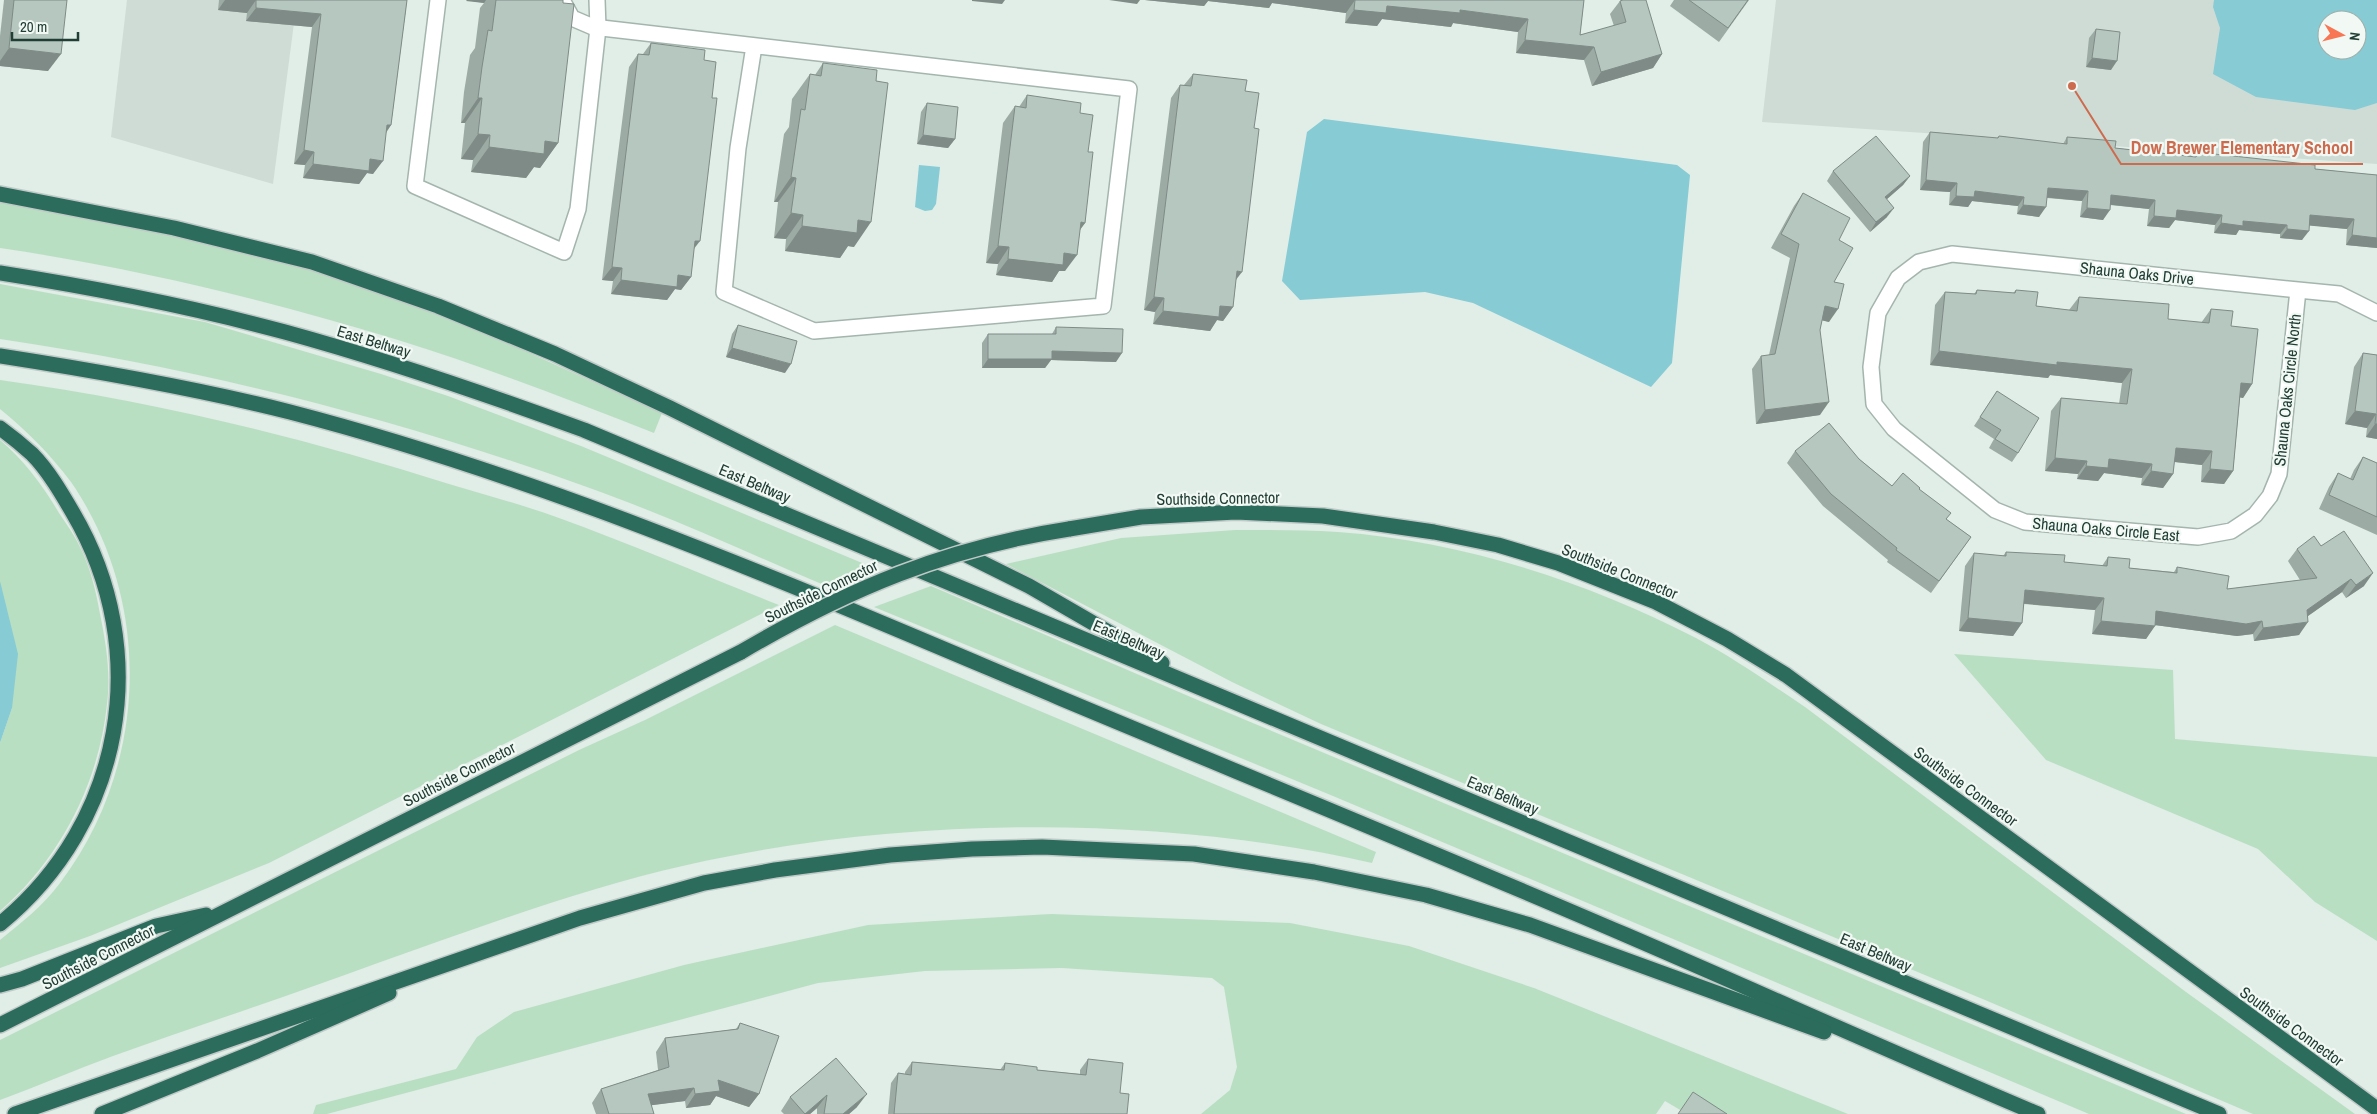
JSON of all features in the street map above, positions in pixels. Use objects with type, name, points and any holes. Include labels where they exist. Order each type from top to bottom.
[{"type":"highway","points":[[0,194],[174,228],[312,262],[438,306],[519,339],[670,408],[1029,586],[1220,696]]},
{"type":"highway","name":"East Beltway","points":[[0,273],[58,282],[214,314],[295,335],[465,387],[584,430],[2219,1114]]},
{"type":"highway","points":[[0,356],[139,380],[290,412],[481,470],[656,530],[814,594],[1623,934],[2038,1114]]},
{"type":"highway","points":[[0,428],[33,455],[63,497],[86,535],[104,580],[116,626],[118,657],[117,706],[110,753],[93,804],[67,850],[35,891],[0,924]]},
{"type":"highway","name":"Southside Connector","points":[[0,1025],[741,652],[786,625],[886,578],[974,548],[1022,536],[1160,516],[1236,512],[1323,516],[1434,532],[1498,545],[1558,563],[1656,602],[1727,639],[1786,675],[2377,1109]]},
{"type":"highway","points":[[15,1114],[580,918],[695,886],[775,870],[890,855],[972,848],[1042,847],[1194,854],[1314,872],[1417,893],[1530,925],[1947,1076]]},
{"type":"highway","points":[[0,985],[22,979],[156,926],[227,910]]},
{"type":"highway","points":[[102,1114],[257,1051],[482,951]]},
{"type":"street","points":[[438,0],[415,186],[564,252],[578,209],[598,28],[597,0]]},
{"type":"street","points":[[562,0],[572,18],[598,28],[1130,89],[1103,306],[814,330],[724,292],[738,148],[754,46]]},
{"type":"street","name":"Shauna Oaks Drive","points":[[1874,404],[1871,367],[1878,312],[1898,278],[1919,262],[1952,254],[2339,294],[2377,313]]},
{"type":"street","name":"Shauna Oaks Circle North","points":[[2255,514],[2270,496],[2279,474],[2298,290]]},
{"type":"street","name":"Shauna Oaks Circle East","points":[[1874,404],[1894,429],[1995,510],[2025,522],[2198,537],[2231,531],[2255,514]]},
{"type":"shaded area","points":[[127,0],[297,0],[273,184],[111,137]]},
{"type":"shaded area","points":[[1776,0],[2377,0],[2377,164],[1762,122]]},
{"type":"green space","points":[[0,202],[176,236],[297,266],[472,327],[662,413],[654,433],[559,396],[431,350],[349,325],[201,286],[101,265],[0,248]]},
{"type":"green space","points":[[0,284],[205,322],[381,374],[448,396],[581,446],[867,565],[824,585],[615,497],[441,438],[368,417],[222,380],[74,351],[0,339]]},
{"type":"green space","points":[[0,380],[114,398],[227,422],[394,467],[545,513],[779,605],[269,863],[90,936],[0,968],[0,940],[32,913],[54,891],[89,837],[111,788],[124,737],[130,684],[127,631],[117,579],[98,529],[71,482],[55,462],[38,443],[0,409]]},
{"type":"green space","points":[[0,440],[17,456],[40,483],[83,553],[92,579],[106,647],[108,693],[103,733],[95,762],[73,818],[41,868],[0,911],[0,743],[12,708],[0,581]]},
{"type":"green space","points":[[1235,530],[1338,532],[1430,544],[1476,554],[1567,582],[1654,617],[1696,638],[1738,662],[1805,707],[2186,992],[2355,1114],[2253,1114],[1985,1000],[1321,724],[1232,682],[1006,564],[1121,538]]},
{"type":"green space","points":[[931,586],[1193,698],[2186,1114],[2089,1114],[1333,796],[874,607]]},
{"type":"green space","points":[[835,625],[1376,852],[1372,863],[1290,847],[1204,836],[1117,829],[1030,827],[942,830],[854,837],[769,849],[687,865],[568,897],[113,1056],[0,1100],[0,1040],[579,750],[645,720]]},
{"type":"green space","points":[[1954,654],[2173,670],[2175,739],[2377,757],[2377,941],[2315,902],[2258,849],[2046,760]]},
{"type":"green space","points":[[1051,914],[1290,923],[1409,946],[1534,988],[1848,1114],[1687,1114],[1665,1101],[1656,1114],[1201,1114],[1230,1090],[1237,1067],[1224,987],[1212,978],[1062,968],[925,971],[818,983],[327,1114],[313,1114],[316,1105],[456,1069],[477,1037],[514,1012],[684,965],[868,925]]},
{"type":"water","points":[[2214,0],[2377,0],[2377,103],[2355,110],[2256,97],[2213,74],[2220,28],[2213,7]]},
{"type":"water","points":[[1324,119],[1677,165],[1690,175],[1672,363],[1651,387],[1473,303],[1425,292],[1300,300],[1282,281],[1307,132]]},
{"type":"water","points":[[919,165],[940,167],[936,204],[932,210],[925,211],[915,207]]},
{"type":"water","points":[[0,581],[18,654],[12,708],[0,743]]},
{"type":"building","points":[[14,0],[67,0],[61,54],[9,48]]},
{"type":"building","points":[[256,0],[407,0],[391,125],[387,125],[383,161],[370,159],[369,171],[313,164],[314,152],[304,150],[321,14],[256,8]]},
{"type":"building","points":[[496,0],[563,0],[563,3],[574,4],[558,143],[545,141],[544,154],[489,147],[490,135],[478,134],[482,98],[478,98],[482,67],[488,30],[492,31]]},
{"type":"building","points":[[1355,0],[1584,0],[1580,35],[1626,22],[1620,1],[1646,0],[1662,54],[1601,72],[1594,47],[1525,40],[1528,19],[1460,10],[1460,13],[1387,6],[1386,13],[1354,10]]},
{"type":"building","points":[[1689,0],[1748,0],[1728,28]]},
{"type":"building","points":[[2096,29],[2120,32],[2117,61],[2092,58]]},
{"type":"building","points":[[651,43],[705,50],[704,60],[716,62],[712,98],[717,98],[700,241],[695,241],[691,277],[678,275],[677,287],[621,280],[622,268],[612,267],[638,54],[649,55]]},
{"type":"building","points":[[823,63],[877,70],[876,81],[888,83],[871,222],[858,220],[857,233],[802,226],[803,215],[791,213],[796,178],[791,177],[801,109],[805,110],[810,74],[821,76]]},
{"type":"building","points":[[1193,74],[1247,80],[1245,91],[1259,93],[1254,128],[1259,129],[1242,272],[1237,271],[1233,307],[1220,306],[1219,317],[1163,311],[1164,298],[1154,297],[1180,85],[1191,86]]},
{"type":"building","points":[[1027,95],[1081,103],[1080,113],[1093,115],[1088,152],[1093,152],[1085,223],[1081,222],[1077,255],[1064,253],[1063,265],[1008,259],[1009,247],[998,246],[1015,106],[1026,108]]},
{"type":"building","points":[[927,103],[958,107],[955,139],[923,135]]},
{"type":"building","points":[[1930,132],[1998,138],[1999,136],[2067,144],[2067,137],[2116,141],[2115,148],[2196,157],[2197,152],[2315,165],[2315,169],[2377,175],[2377,238],[2352,235],[2354,219],[2310,215],[2309,231],[2287,229],[2287,225],[2243,221],[2243,226],[2221,223],[2222,215],[2177,210],[2176,218],[2154,216],[2155,200],[2111,195],[2110,210],[2087,208],[2088,191],[2048,188],[2046,207],[2023,205],[2024,197],[1975,191],[1974,197],[1956,196],[1957,183],[1926,180]]},
{"type":"building","points":[[1876,136],[1910,176],[1885,197],[1894,208],[1876,222],[1833,171]]},
{"type":"building","points":[[1803,193],[1850,218],[1839,240],[1853,248],[1834,282],[1844,284],[1838,309],[1825,306],[1820,330],[1829,402],[1765,410],[1761,356],[1775,354],[1799,244],[1781,234]]},
{"type":"building","points":[[1977,290],[2015,293],[2016,290],[2038,292],[2036,306],[2077,311],[2079,297],[2169,304],[2168,319],[2209,323],[2211,309],[2233,311],[2231,326],[2258,329],[2252,384],[2241,383],[2233,471],[2210,469],[2212,451],[2176,448],[2173,474],[2151,471],[2152,464],[2109,459],[2108,468],[2086,466],[2087,461],[2055,458],[2061,398],[2127,404],[2132,369],[2057,362],[2057,365],[1939,351],[1945,292],[1976,294]]},
{"type":"building","points":[[738,325],[797,341],[791,364],[732,348]]},
{"type":"building","points":[[1056,327],[1123,329],[1122,353],[1052,351],[1052,359],[988,359],[988,334],[1056,334]]},
{"type":"building","points":[[2363,353],[2377,355],[2377,424],[2375,424],[2376,414],[2355,411]]},
{"type":"building","points":[[1997,391],[2039,418],[2018,453],[1995,439],[2001,430],[1980,417]]},
{"type":"building","points":[[1829,423],[1859,459],[1892,486],[1903,473],[1919,489],[1951,513],[1946,519],[1971,537],[1939,581],[1896,550],[1897,548],[1831,494],[1795,451]]},
{"type":"building","points":[[2363,457],[2377,463],[2377,517],[2329,495],[2338,473],[2353,480]]},
{"type":"building","points":[[2344,531],[2373,573],[2356,585],[2351,579],[2307,610],[2308,622],[2263,628],[2262,621],[2246,624],[2156,611],[2155,626],[2101,621],[2104,598],[2025,590],[2022,623],[1968,618],[1974,553],[2006,556],[2006,552],[2065,555],[2064,562],[2107,566],[2108,557],[2130,559],[2129,568],[2177,573],[2177,567],[2229,576],[2227,589],[2317,578],[2297,549],[2314,536],[2321,546]]},
{"type":"building","points":[[740,1023],[779,1036],[759,1094],[718,1080],[720,1091],[695,1094],[694,1088],[648,1094],[654,1114],[609,1114],[601,1089],[669,1067],[665,1038],[738,1029]]},
{"type":"building","points":[[836,1058],[867,1094],[843,1114],[824,1114],[827,1095],[805,1114],[790,1097]]},
{"type":"building","points":[[1088,1059],[1123,1063],[1120,1093],[1129,1094],[1127,1114],[894,1114],[898,1073],[911,1075],[912,1062],[1004,1070],[1005,1063],[1037,1067],[1037,1070],[1086,1075]]},
{"type":"building","points":[[1693,1092],[1727,1114],[1678,1114]]},
{"type":"place","name":"Dow Brewer Elementary School","points":[[2072,86]]}]
